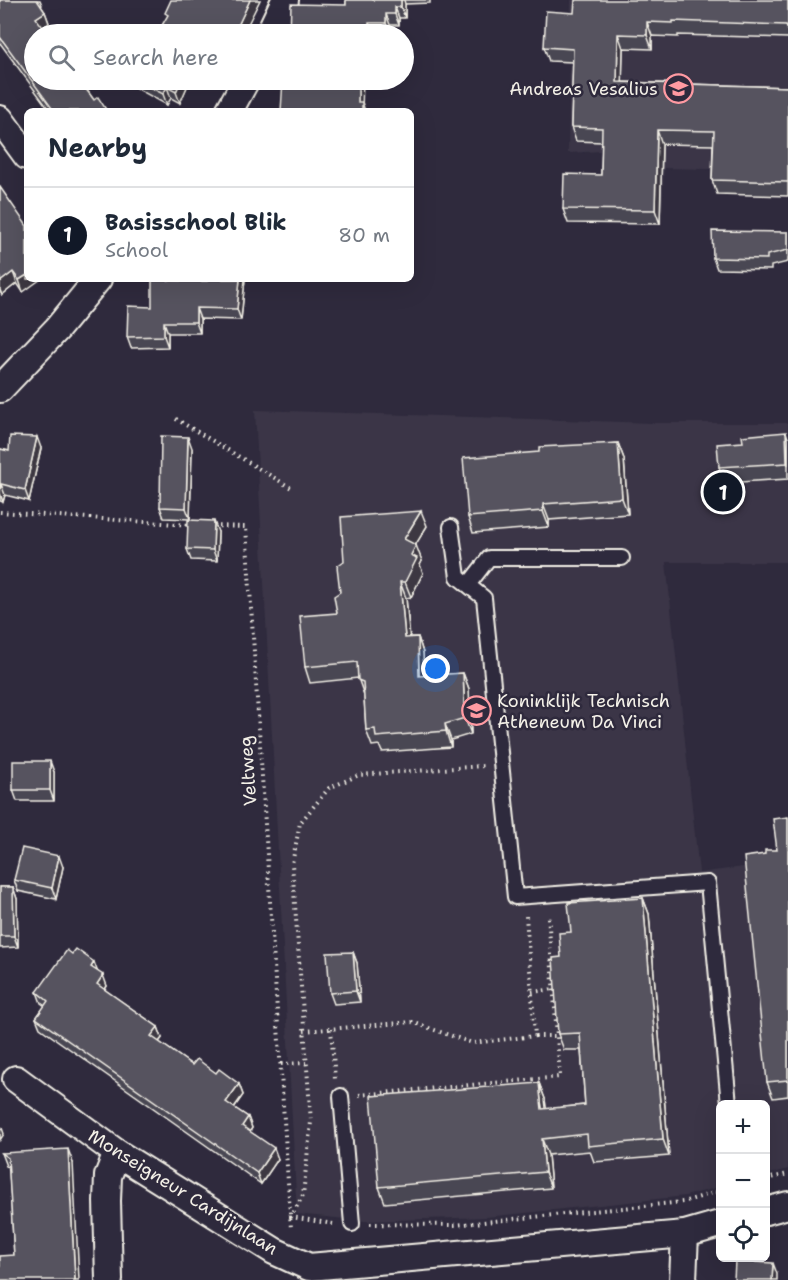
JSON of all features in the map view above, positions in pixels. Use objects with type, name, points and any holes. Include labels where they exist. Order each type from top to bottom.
[{"type":"street","points":[[274,24],[285,0]]},
{"type":"street","points":[[231,108],[241,90]]},
{"type":"street","points":[[0,119],[24,152]]},
{"type":"street","points":[[0,389],[57,329],[96,282]]},
{"type":"street","name":"Monseigneur Cardijnlaan","points":[[16,1079],[117,1153],[303,1269]]},
{"type":"street","points":[[109,1280],[108,1176],[117,1153]]},
{"type":"street","points":[[770,1209],[788,1204]]},
{"type":"street","points":[[303,1269],[685,1233],[716,1225]]},
{"type":"street","points":[[683,1280],[685,1233]]},
{"type":"lane","points":[[451,527],[458,577],[484,598],[515,897],[708,884],[729,1100]]},
{"type":"lane","points":[[468,585],[489,558],[622,558]]},
{"type":"lane","points":[[341,1096],[352,1224]]},
{"type":"path","points":[[176,419],[293,489]]},
{"type":"path","points":[[0,512],[145,524],[201,526]]},
{"type":"path","name":"Veltweg","points":[[213,526],[246,527],[291,1216],[303,1269]]},
{"type":"path","points":[[501,765],[359,775],[329,789],[300,823],[292,864],[311,1122],[303,1195],[291,1216],[329,1224],[454,1225],[683,1202],[716,1192]]},
{"type":"path","points":[[331,1029],[337,1097],[560,1077],[546,895]]},
{"type":"path","points":[[524,896],[536,1036]]},
{"type":"path","points":[[532,992],[554,989]]},
{"type":"path","points":[[304,1031],[412,1023],[472,1043],[557,1036]]},
{"type":"path","points":[[281,1064],[306,1063]]},
{"type":"path","points":[[770,1178],[788,1173]]},
{"type":"shaded area","name":"Andreas Vesalius","points":[[571,0],[781,0],[788,26],[788,171],[664,168],[662,225],[601,224],[601,151],[568,153]]},
{"type":"shaded area","name":"Koninklijk Technisch Atheneum Da Vinci","points":[[255,410],[652,423],[788,423],[788,562],[666,562],[699,873],[788,861],[788,1169],[770,1174],[770,1100],[716,1100],[716,1188],[685,1196],[486,1217],[365,1221],[297,1214]]},
{"type":"building","points":[[0,0],[37,0],[45,12],[36,18],[40,24],[24,24],[24,70],[0,37]]},
{"type":"building","points":[[171,0],[250,0],[239,24],[163,24],[168,15],[165,13]]},
{"type":"building","points":[[346,0],[401,0],[401,7],[395,7],[395,14],[386,14],[386,23],[290,24],[291,4],[346,5]]},
{"type":"building","name":"Andreas Vesalius","points":[[575,0],[788,0],[788,32],[786,25],[673,21],[673,23],[647,22],[647,35],[618,34],[617,82],[788,87],[788,182],[712,180],[714,131],[657,130],[655,210],[563,209],[564,174],[601,175],[602,128],[571,127],[573,49],[544,47],[546,11],[574,13]]},
{"type":"building","points":[[39,90],[86,90],[94,100],[98,97],[105,108],[52,108]]},
{"type":"building","points":[[282,90],[358,90],[358,102],[362,102],[362,108],[281,108]]},
{"type":"building","points":[[0,187],[24,222],[24,277],[19,280],[13,272],[0,282]]},
{"type":"building","points":[[712,231],[788,232],[788,250],[767,255],[767,259],[713,258]]},
{"type":"building","points":[[152,282],[240,282],[237,309],[196,308],[196,322],[164,322],[164,336],[127,337],[128,306],[152,307]]},
{"type":"building","points":[[786,432],[787,463],[719,467],[717,444],[743,442],[742,436]]},
{"type":"building","points":[[10,436],[37,437],[25,490],[1,484],[0,487],[0,449],[9,451]]},
{"type":"building","points":[[161,436],[188,437],[186,508],[160,507]]},
{"type":"building","points":[[618,443],[622,498],[543,504],[543,511],[468,517],[463,458],[539,452],[539,447]]},
{"type":"building","points":[[421,511],[404,539],[416,545],[411,555],[417,558],[405,582],[400,582],[405,638],[418,637],[419,676],[463,673],[465,718],[445,724],[446,731],[376,737],[375,729],[366,730],[363,682],[358,680],[357,662],[305,667],[300,616],[337,613],[334,596],[340,592],[337,566],[344,561],[341,517]]},
{"type":"building","points":[[188,520],[214,521],[213,550],[187,549]]},
{"type":"building","points":[[13,761],[50,761],[50,790],[13,790]]},
{"type":"building","points":[[788,817],[788,1080],[767,1082],[744,857],[765,854],[765,850],[777,850],[773,819]]},
{"type":"building","points":[[22,848],[59,856],[52,888],[14,880]]},
{"type":"building","points":[[0,887],[13,887],[14,936],[0,936]]},
{"type":"building","points":[[643,898],[663,1139],[588,1146],[587,1134],[542,1139],[545,1172],[379,1187],[371,1096],[539,1083],[542,1109],[585,1105],[580,1033],[558,1034],[553,958],[561,957],[559,933],[571,932],[568,903]]},
{"type":"building","points":[[76,949],[94,962],[91,967],[103,975],[97,984],[158,1027],[151,1036],[192,1065],[197,1059],[216,1073],[219,1069],[239,1084],[226,1102],[248,1117],[242,1126],[274,1148],[257,1173],[36,1018],[48,1001],[37,992],[67,950],[72,954]]},
{"type":"building","points":[[353,952],[356,991],[330,993],[327,953]]},
{"type":"building","points":[[68,1149],[75,1280],[0,1280],[0,1256],[14,1255],[8,1158],[1,1153]]},
{"type":"building","points":[[735,1262],[773,1263],[772,1280],[734,1280]]},
{"type":"place","name":"Andreas Vesalius","points":[[679,89]]},
{"type":"place","name":"Basisschool Blik","points":[[723,492]]},
{"type":"place","name":"Koninklijk Technisch Atheneum Da Vinci","points":[[476,711]]}]
